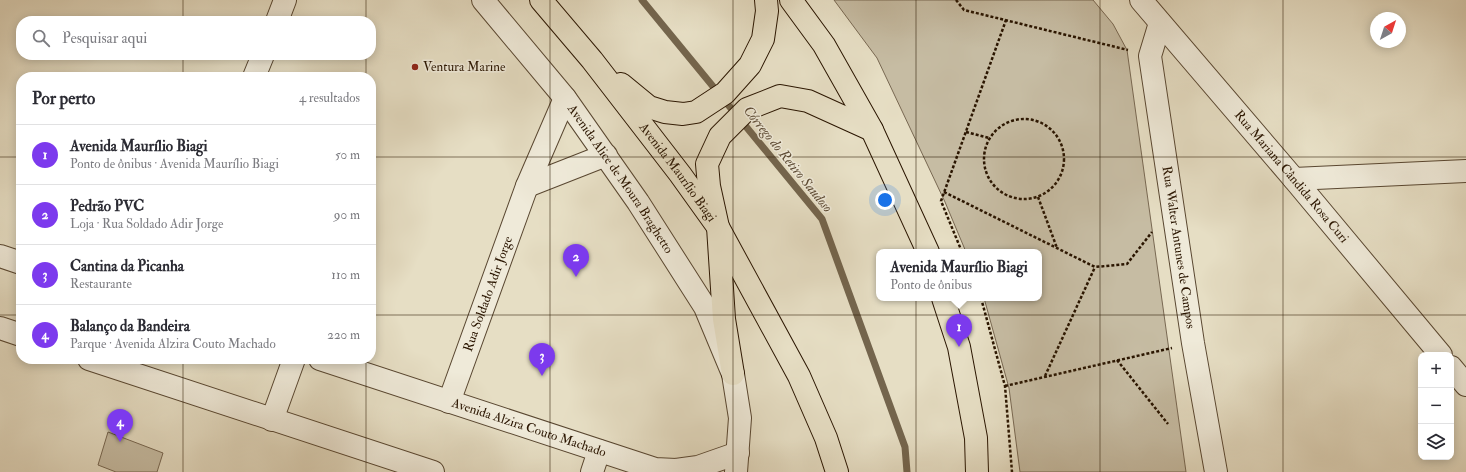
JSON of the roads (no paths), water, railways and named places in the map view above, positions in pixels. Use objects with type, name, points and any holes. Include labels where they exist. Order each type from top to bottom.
[{"type":"main road","name":"Avenida Maurílio Biagi","points":[[541,0],[592,60],[680,174],[718,227],[799,376],[826,438],[837,472]]},
{"type":"main road","points":[[592,60],[649,107],[665,112],[683,114],[696,112],[725,93],[750,65],[763,39],[767,12],[766,0]]},
{"type":"main road","points":[[791,0],[824,45],[872,130],[927,249]]},
{"type":"main road","points":[[733,374],[724,319],[718,227],[708,186],[707,164],[720,136],[747,109],[780,96],[808,101],[872,130]]},
{"type":"main road","points":[[944,301],[959,347],[976,438],[977,472]]},
{"type":"street","points":[[279,16],[285,0]]},
{"type":"street","name":"Avenida Alice de Moura Braghetto","points":[[483,0],[566,98],[606,155],[705,307],[733,374]]},
{"type":"street","name":"Rua Mariana Cândida Rosa Curi","points":[[1141,0],[1294,179],[1438,352]]},
{"type":"street","name":"Rua Walter Antunes de Campos","points":[[1160,23],[1150,56],[1193,343],[1216,472]]},
{"type":"street","points":[[256,72],[261,60]]},
{"type":"street","name":"Rua Soldado Adir Jorge","points":[[449,402],[527,186],[566,98]]},
{"type":"street","points":[[527,186],[606,155]]},
{"type":"street","points":[[1294,179],[1466,171]]},
{"type":"street","points":[[0,256],[16,261]]},
{"type":"street","points":[[0,328],[16,334]]},
{"type":"street","points":[[104,364],[431,472]]},
{"type":"street","points":[[272,420],[292,364]]},
{"type":"street","name":"Avenida Alzira Couto Machado","points":[[335,364],[655,469],[676,470],[737,462]]},
{"type":"street","points":[[1454,371],[1466,385]]},
{"type":"street","points":[[733,374],[740,418],[737,462]]},
{"type":"street","points":[[592,472],[598,451]]},
{"type":"waterway","name":"Córrego do Retiro Saudoso","points":[[642,0],[822,219],[905,447],[907,472]]},
{"type":"place","name":"Ventura Marine","points":[[415,67]]},
{"type":"place","name":"Pedrão PVC","points":[[576,277]]},
{"type":"place","name":"Avenida Maurílio Biagi","points":[[959,347]]},
{"type":"place","name":"Cantina da Picanha","points":[[542,376]]},
{"type":"place","name":"Balanço da Bandeira","points":[[120,442]]}]
